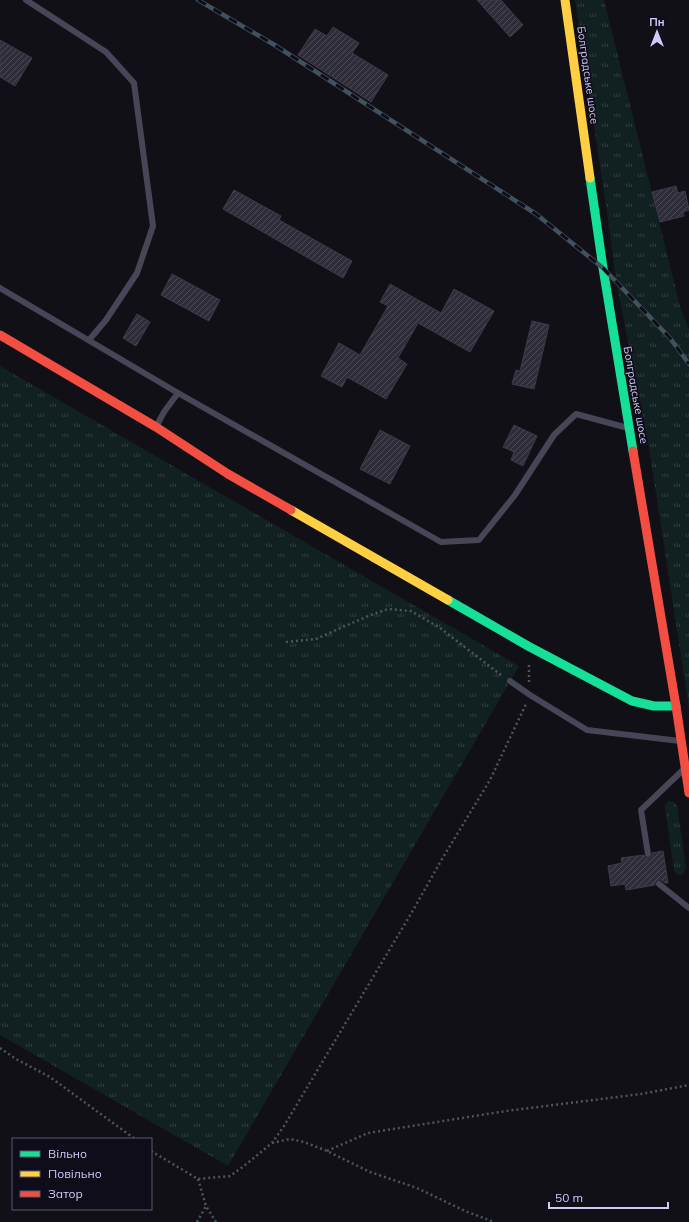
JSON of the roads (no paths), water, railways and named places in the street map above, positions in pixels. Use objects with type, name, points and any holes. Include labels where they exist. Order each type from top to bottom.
[{"type":"main road","name":"Болградське шосе","points":[[565,0],[600,252],[682,741],[689,793]]},
{"type":"main road","points":[[0,334],[156,427],[228,474],[528,646],[632,701],[645,706],[660,708],[676,706]]},
{"type":"lane","points":[[26,0],[106,52],[134,83],[153,226],[137,273],[106,320],[89,340]]},
{"type":"lane","points":[[0,288],[178,393],[441,542],[479,540],[515,495],[554,435],[576,414],[630,429]]},
{"type":"lane","points":[[156,427],[164,412],[178,393]]},
{"type":"lane","points":[[510,682],[587,730],[682,741]]},
{"type":"lane","points":[[648,854],[641,810],[685,768]]},
{"type":"lane","points":[[659,884],[689,908]]},
{"type":"railway","points":[[198,0],[273,44],[536,214],[603,268],[670,338],[689,364]]}]
